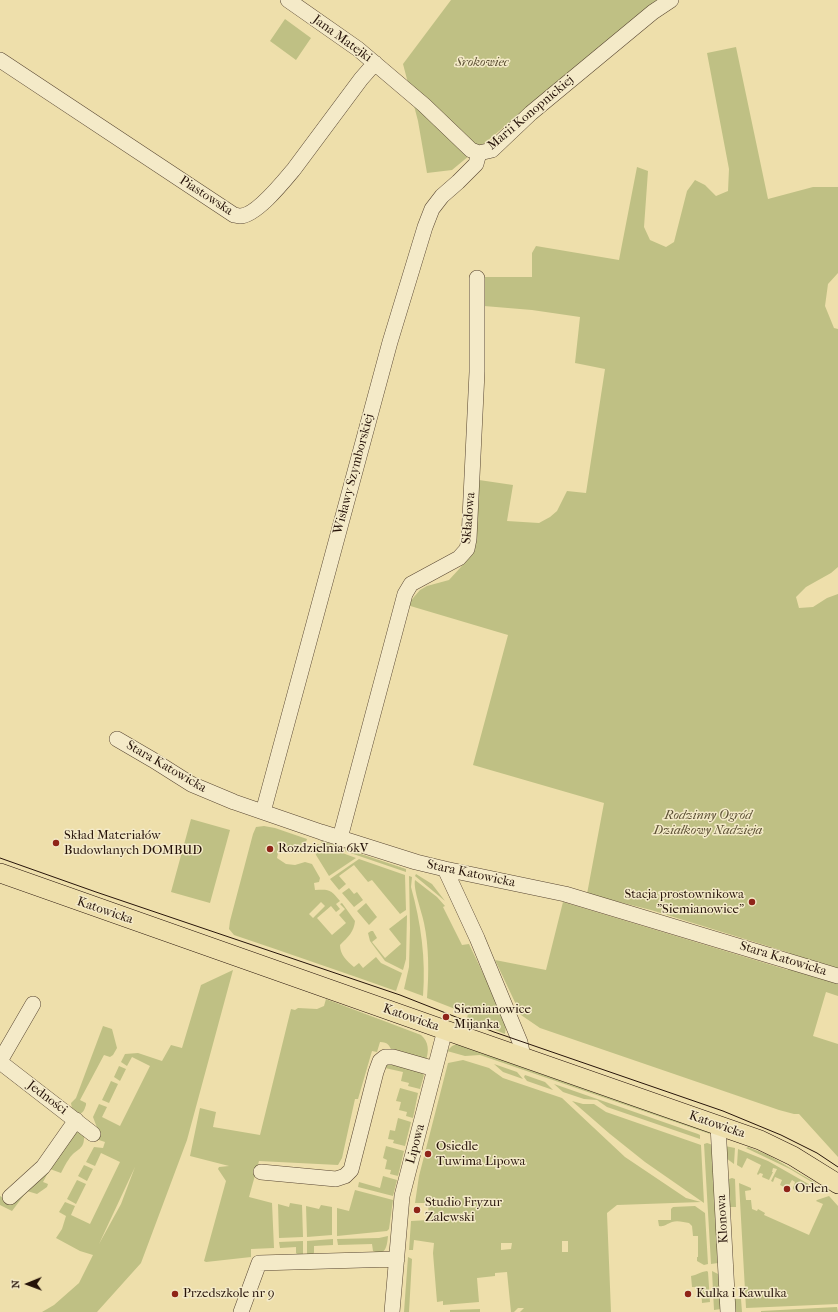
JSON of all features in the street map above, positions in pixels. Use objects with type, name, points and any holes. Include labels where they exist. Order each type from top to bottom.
[{"type":"main road","name":"Katowicka","points":[[0,873],[760,1140],[793,1156],[838,1184]]},
{"type":"street","name":"Jana Matejki","points":[[288,0],[358,49],[375,63]]},
{"type":"street","name":"Marii Konopnickiej","points":[[375,63],[424,105],[471,150],[479,153],[492,150],[531,113],[653,12],[671,0]]},
{"type":"street","name":"Piastowska","points":[[0,60],[234,215],[241,216],[250,212],[269,198],[283,183],[361,79],[375,63]]},
{"type":"street","name":"Wisławy Szymborskiej","points":[[263,812],[390,342],[425,227],[432,209],[442,196],[476,164],[479,153]]},
{"type":"street","name":"Składowa","points":[[340,838],[405,594],[411,584],[459,558],[467,549],[469,539],[477,372],[477,278]]},
{"type":"street","name":"Stara Katowicka","points":[[117,739],[191,784],[228,800],[340,838],[445,869],[565,894],[838,976]]},
{"type":"street","points":[[445,869],[520,1042],[523,1057]]},
{"type":"street","points":[[0,1062],[33,1004]]},
{"type":"street","name":"Lipowa","points":[[392,1312],[402,1196],[445,1030]]},
{"type":"street","points":[[261,1172],[336,1179],[345,1176],[352,1170],[380,1061],[385,1057],[393,1057],[435,1069]]},
{"type":"street","name":"Jedności","points":[[0,1062],[93,1134]]},
{"type":"street","points":[[10,1198],[43,1166],[76,1120]]},
{"type":"street","name":"Klonowa","points":[[718,1125],[728,1312]]},
{"type":"street","points":[[241,1312],[259,1263],[397,1259]]},
{"type":"green space","name":"Srokowiec","points":[[451,0],[657,0],[452,170],[427,173],[418,121],[403,64]]},
{"type":"green space","points":[[285,19],[311,38],[296,60],[270,41]]},
{"type":"green space","name":"Rodzinny Ogród Działkowy Nadzieja","points":[[736,47],[768,199],[813,187],[838,187],[838,273],[828,284],[825,306],[834,328],[838,329],[838,567],[831,573],[806,587],[796,597],[799,608],[813,607],[827,598],[838,594],[838,996],[826,992],[813,1036],[838,1044],[838,1157],[799,1114],[779,1110],[540,1028],[521,1015],[495,960],[546,970],[563,902],[788,970],[790,953],[651,910],[587,894],[604,803],[473,765],[508,635],[407,605],[420,590],[427,586],[449,580],[471,556],[476,542],[479,480],[513,485],[507,521],[539,523],[557,511],[567,491],[586,493],[605,369],[575,363],[580,317],[532,310],[484,306],[483,277],[532,277],[532,253],[536,246],[619,260],[637,167],[648,171],[644,227],[650,240],[666,247],[674,242],[687,191],[695,180],[705,185],[716,196],[728,191],[729,169],[707,53]]},
{"type":"green space","points":[[191,819],[230,830],[210,903],[171,892]]},
{"type":"green space","points":[[264,826],[275,828],[307,839],[306,842],[290,848],[279,848],[277,858],[286,864],[295,865],[305,862],[312,864],[320,878],[319,882],[314,883],[315,890],[330,891],[340,901],[336,904],[340,909],[336,912],[331,906],[317,918],[332,935],[346,923],[339,915],[345,909],[340,904],[342,903],[355,921],[352,931],[340,945],[340,949],[346,960],[354,967],[359,963],[363,968],[376,957],[381,963],[402,973],[396,991],[234,935],[229,929],[230,921],[256,827]],"holes":[[[321,902],[325,906],[313,918],[309,914]]]},
{"type":"green space","points":[[322,841],[406,869],[406,872],[321,843]]},
{"type":"green space","points":[[318,844],[356,858],[329,876],[316,855],[314,847]]},
{"type":"green space","points":[[359,859],[405,875],[406,910],[400,914],[372,880],[368,882],[354,865],[339,876],[346,884],[339,890],[330,879]]},
{"type":"green space","points":[[416,874],[432,884],[445,901],[415,876]]},
{"type":"green space","points":[[409,876],[412,877],[411,887],[418,914],[422,941],[424,968],[423,996],[404,989],[409,967]]},
{"type":"green space","points":[[415,880],[437,897],[445,906],[443,907],[462,945],[469,944],[504,1017],[506,1025],[505,1034],[467,1018],[468,1014],[427,998],[427,941],[415,889]]},
{"type":"green space","points":[[349,888],[354,894],[357,892],[363,900],[354,907],[342,893]]},
{"type":"green space","points":[[366,903],[377,917],[369,925],[357,911]]},
{"type":"green space","points":[[407,915],[406,959],[403,970],[385,961],[370,941],[368,933],[373,931],[377,938],[372,942],[385,958],[401,944],[389,929]]},
{"type":"green space","points":[[233,970],[187,1140],[141,1263],[97,1312],[42,1312],[54,1305],[79,1283],[93,1255],[80,1251],[56,1238],[62,1229],[66,1216],[59,1212],[65,1202],[75,1206],[71,1215],[90,1224],[120,1162],[101,1153],[95,1166],[86,1162],[94,1147],[103,1148],[105,1142],[96,1139],[99,1133],[93,1117],[99,1104],[107,1107],[102,1117],[120,1126],[150,1066],[132,1057],[127,1066],[121,1062],[125,1054],[138,1053],[162,1061],[171,1045],[182,1048],[201,985]],"holes":[[[135,1167],[121,1204],[99,1244]]]},
{"type":"green space","points":[[326,999],[421,1035],[426,1041],[428,1047],[426,1060],[392,1052],[388,1045],[380,1042],[377,1052],[372,1051],[358,1099],[355,1099],[342,1158],[338,1165],[259,1161],[249,1197],[272,1203],[274,1248],[251,1249],[251,1257],[206,1262],[204,1261],[226,1181],[218,1169],[219,1167],[229,1166],[190,1156],[200,1108],[216,1112],[213,1127],[260,1135],[291,1009],[317,1009],[324,1006]]},
{"type":"green space","points":[[103,1026],[112,1029],[117,1048],[110,1057],[104,1055],[80,1100],[86,1103],[84,1110],[82,1113],[78,1114],[72,1109],[71,1103],[76,1098]]},
{"type":"green space","points":[[459,1043],[526,1065],[527,1069],[565,1082],[570,1080],[708,1131],[710,1134],[480,1055],[465,1056],[447,1051],[452,1046]]},
{"type":"green space","points":[[463,1060],[489,1068],[503,1078],[562,1098],[625,1157],[686,1198],[701,1202],[617,1205],[607,1213],[611,1312],[520,1312],[524,1308],[518,1308],[514,1312],[511,1312],[507,1272],[495,1273],[495,1276],[477,1278],[479,1302],[443,1305],[443,1301],[437,1302],[433,1253],[434,1243],[414,1240],[413,1250],[409,1250],[411,1221],[429,1220],[428,1203],[415,1203],[419,1176],[448,1063]],"holes":[[[562,1241],[568,1241],[568,1252],[562,1252]],[[501,1243],[512,1243],[511,1249],[501,1250]]]},
{"type":"green space","points":[[388,1064],[394,1064],[421,1072],[424,1075],[420,1089],[408,1086],[409,1083],[401,1081],[403,1072],[385,1068]]},
{"type":"green space","points":[[494,1064],[517,1072],[523,1079],[503,1072]]},
{"type":"green space","points":[[119,1066],[126,1069],[120,1081],[114,1077]]},
{"type":"green space","points":[[525,1075],[545,1082],[553,1090],[527,1081],[524,1077]]},
{"type":"green space","points":[[111,1081],[118,1084],[109,1103],[102,1100]]},
{"type":"green space","points":[[554,1084],[698,1134],[700,1135],[700,1139],[607,1107],[597,1100],[584,1099],[563,1092]]},
{"type":"green space","points":[[400,1088],[418,1093],[413,1118],[406,1116],[407,1112],[399,1110],[401,1102],[396,1101]]},
{"type":"green space","points":[[572,1101],[583,1104],[594,1104],[606,1112],[701,1145],[704,1203],[645,1162]]},
{"type":"green space","points":[[398,1118],[411,1122],[405,1146],[393,1143],[394,1140],[388,1139],[390,1130],[395,1131]]},
{"type":"green space","points":[[75,1129],[84,1135],[83,1144],[82,1147],[72,1155],[61,1173],[50,1169],[43,1182],[48,1184],[47,1187],[37,1194],[27,1191],[12,1211],[0,1205],[0,1196],[11,1202]]},
{"type":"green space","points":[[707,1143],[713,1145],[718,1263],[711,1264],[704,1144]]},
{"type":"green space","points":[[386,1146],[404,1151],[398,1176],[390,1174],[391,1170],[385,1169],[387,1160],[383,1158]]},
{"type":"green space","points":[[725,1146],[735,1148],[734,1164],[726,1158]]},
{"type":"green space","points":[[748,1147],[768,1155],[816,1183],[815,1184],[790,1169],[746,1148]]},
{"type":"green space","points":[[738,1149],[768,1161],[812,1186],[807,1188],[805,1184],[796,1185],[796,1189],[794,1190],[793,1188],[795,1182],[792,1180],[786,1188],[780,1185],[782,1180],[775,1177],[773,1182],[771,1181],[777,1169],[773,1168],[773,1172],[769,1180],[762,1177],[763,1174],[757,1174],[761,1165],[747,1158],[742,1168],[737,1165]]},
{"type":"green space","points":[[84,1165],[93,1169],[87,1181],[78,1176]]},
{"type":"green space","points":[[383,1176],[397,1180],[393,1196],[358,1187],[359,1182],[380,1188]]},
{"type":"green space","points":[[732,1178],[735,1179],[736,1207],[728,1207],[727,1182]]},
{"type":"green space","points":[[77,1180],[86,1184],[76,1204],[67,1199]]},
{"type":"green space","points":[[739,1183],[751,1188],[751,1190],[745,1191],[746,1200],[751,1200],[752,1209],[757,1211],[758,1209],[765,1213],[764,1215],[809,1235],[823,1204],[816,1201],[817,1200],[829,1196],[838,1206],[838,1304],[746,1308]]},
{"type":"green space","points":[[355,1190],[393,1200],[389,1229],[387,1231],[337,1236],[337,1208],[349,1211]]},
{"type":"green space","points":[[290,1203],[302,1205],[303,1237],[279,1238],[278,1204],[289,1207]]},
{"type":"green space","points":[[321,1205],[332,1207],[332,1235],[307,1237],[306,1206],[319,1209]]},
{"type":"green space","points":[[695,1206],[705,1213],[708,1264],[704,1265],[697,1261],[698,1236],[693,1236],[692,1226],[689,1223],[676,1221],[664,1226],[659,1226],[658,1220],[671,1220],[671,1209],[673,1207]]},
{"type":"green space","points":[[388,1236],[385,1250],[381,1253],[373,1251],[372,1244],[338,1245],[337,1239],[379,1238]]},
{"type":"green space","points":[[333,1239],[333,1245],[314,1246],[314,1253],[312,1255],[307,1255],[307,1241]]},
{"type":"green space","points":[[303,1241],[303,1255],[298,1255],[296,1253],[296,1247],[280,1248],[279,1242]]},
{"type":"green space","points":[[408,1257],[412,1259],[409,1312],[404,1312]]},
{"type":"green space","points":[[707,1271],[710,1302],[702,1303],[701,1287],[692,1287],[691,1276]]},
{"type":"green space","points":[[712,1271],[720,1275],[721,1309],[714,1310]]},
{"type":"green space","points":[[733,1299],[741,1299],[742,1312],[733,1312]]},
{"type":"green space","points":[[837,1307],[838,1312],[761,1312],[761,1311]]},
{"type":"green space","points":[[480,1309],[480,1312],[450,1312],[450,1310]]},
{"type":"tram line","points":[[0,858],[400,995],[494,1032],[723,1111],[781,1135],[817,1153],[838,1167]]},
{"type":"place","name":"Skład Materiałów Budowlanych DOMBUD","points":[[56,843]]},
{"type":"place","name":"Rozdzielnia 6kV","points":[[270,849]]},
{"type":"place","name":"Stacja prostownikowa \"Siemianowice\"","points":[[752,902]]},
{"type":"place","name":"Siemianowice Mijanka","points":[[446,1017]]},
{"type":"place","name":"Osiedle Tuwima Lipowa","points":[[428,1154]]},
{"type":"place","name":"Orlen","points":[[787,1189]]},
{"type":"place","name":"Studio Fryzur Zalewski","points":[[417,1210]]},
{"type":"place","name":"Przedszkole nr 9","points":[[175,1294]]},
{"type":"place","name":"Kulka i Kawulka","points":[[688,1294]]}]
